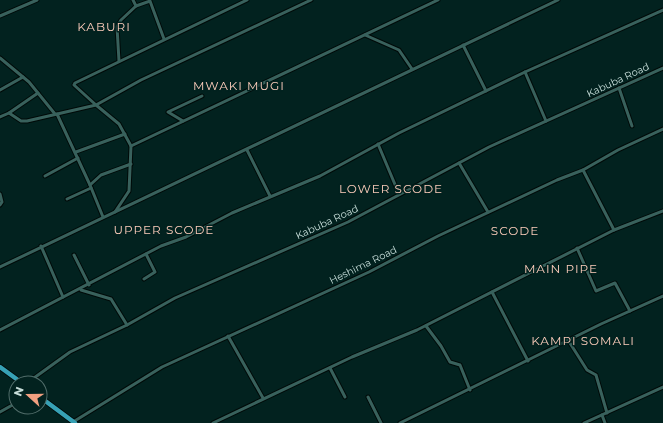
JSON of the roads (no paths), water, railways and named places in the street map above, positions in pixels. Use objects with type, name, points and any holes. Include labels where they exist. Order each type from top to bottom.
[{"type":"highway","points":[[0,367],[11,375]]},
{"type":"highway","points":[[48,403],[74,422]]},
{"type":"street","points":[[0,16],[37,0]]},
{"type":"street","points":[[133,0],[136,6]]},
{"type":"street","points":[[119,61],[117,26],[121,20],[136,6],[151,0],[164,39]]},
{"type":"street","points":[[114,213],[129,191],[131,146],[119,124],[80,92],[74,84],[247,0]]},
{"type":"street","points":[[9,113],[26,121],[96,105],[136,83],[312,0]]},
{"type":"street","points":[[131,146],[436,0]]},
{"type":"street","points":[[0,267],[41,246],[247,150],[412,69],[558,0]]},
{"type":"street","points":[[0,330],[64,297],[81,290],[146,254],[270,196],[320,176],[378,144],[525,72],[663,10]]},
{"type":"street","points":[[365,35],[399,50],[412,69]]},
{"type":"street","points":[[463,45],[486,91]]},
{"type":"street","points":[[0,58],[29,82],[56,114],[76,152],[103,217]]},
{"type":"street","name":"Kabuba Road","points":[[38,375],[70,352],[127,325],[186,293],[260,262],[348,222],[459,163],[546,121],[663,68]]},
{"type":"street","points":[[525,72],[546,121]]},
{"type":"street","points":[[0,90],[23,77]]},
{"type":"street","points":[[619,88],[632,126]]},
{"type":"street","points":[[0,117],[9,113],[38,93]]},
{"type":"street","points":[[183,121],[168,112],[202,96]]},
{"type":"street","name":"Heshima Road","points":[[74,422],[145,376],[368,272],[488,212],[583,170],[618,150],[663,129]]},
{"type":"street","points":[[76,152],[125,134]]},
{"type":"street","points":[[378,144],[399,194]]},
{"type":"street","points":[[247,150],[270,196]]},
{"type":"street","points":[[45,176],[78,158]]},
{"type":"street","points":[[459,163],[488,212]]},
{"type":"street","points":[[67,199],[91,186],[101,175],[131,164]]},
{"type":"street","points":[[583,170],[614,230]]},
{"type":"street","points":[[0,194],[2,202],[0,205]]},
{"type":"street","points":[[213,423],[262,398],[426,326],[577,248],[614,230],[663,210]]},
{"type":"street","points":[[41,246],[64,297]]},
{"type":"street","points":[[577,248],[595,290],[598,291],[615,283],[630,311]]},
{"type":"street","points":[[144,279],[155,272],[146,254]]},
{"type":"street","points":[[74,255],[89,285]]},
{"type":"street","points":[[81,290],[111,299],[127,325]]},
{"type":"street","points":[[492,292],[528,361]]},
{"type":"street","points":[[400,423],[470,390],[568,340],[663,296]]},
{"type":"street","points":[[426,326],[444,350],[450,362],[460,366],[470,390]]},
{"type":"street","points":[[228,336],[262,398]]},
{"type":"street","points":[[568,340],[587,370],[596,375],[607,413]]},
{"type":"street","points":[[330,368],[345,397]]},
{"type":"street","points":[[584,423],[663,387]]},
{"type":"street","points":[[368,397],[381,423]]},
{"type":"street","points":[[602,415],[606,423]]},
{"type":"district","name":"KABURI","points":[[104,26]]},
{"type":"district","name":"MWAKI MUGI","points":[[239,85]]},
{"type":"district","name":"LOWER SCODE","points":[[391,188]]},
{"type":"district","name":"UPPER SCODE","points":[[164,229]]},
{"type":"district","name":"SCODE","points":[[515,230]]},
{"type":"district","name":"MAIN PIPE","points":[[561,268]]},
{"type":"district","name":"KAMPI SOMALI","points":[[583,340]]}]
